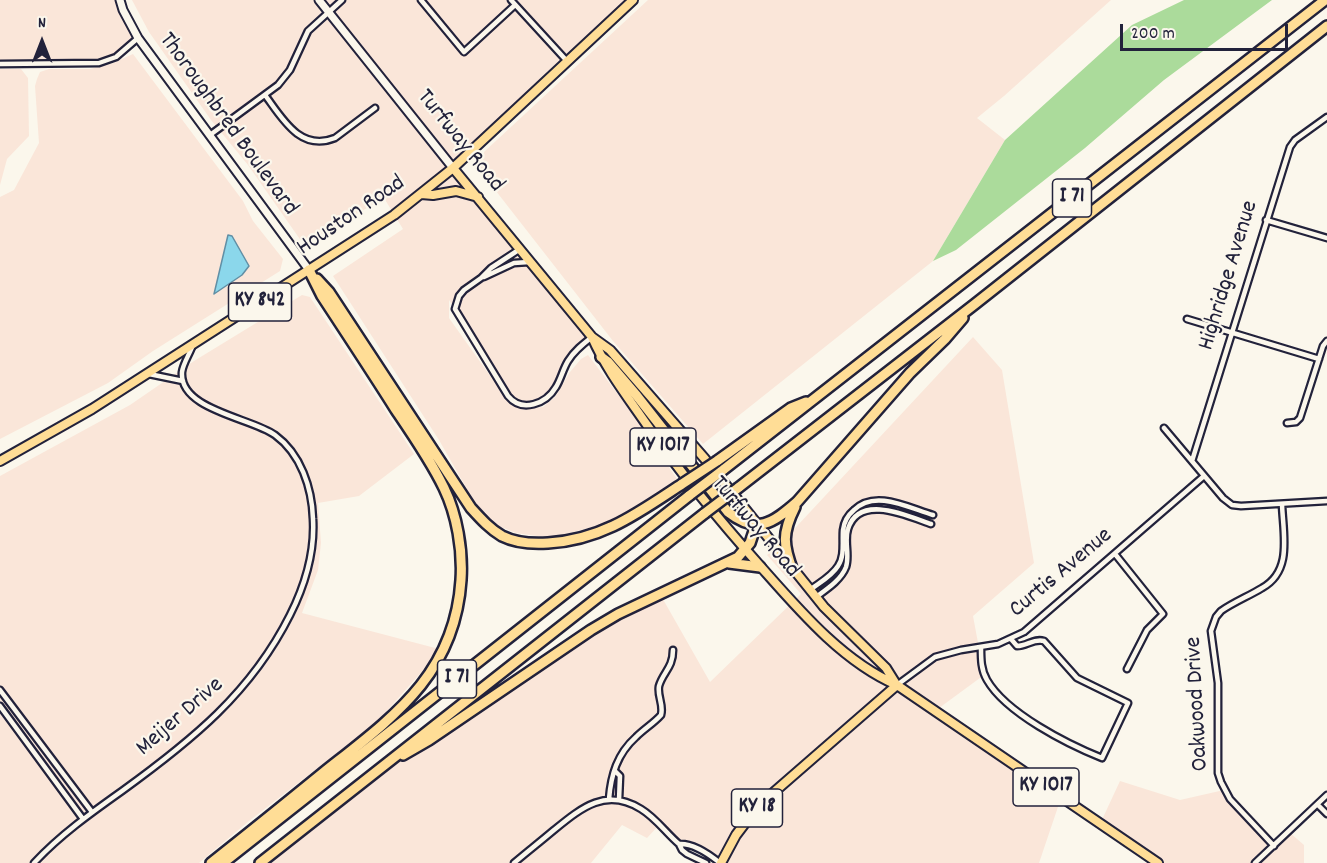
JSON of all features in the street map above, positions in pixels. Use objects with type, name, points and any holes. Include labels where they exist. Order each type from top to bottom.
[{"type":"highway","name":"I 71","points":[[224,863],[690,495],[1325,0]]},
{"type":"highway","name":"I 71","points":[[260,863],[1327,26]]},
{"type":"highway","points":[[309,270],[329,292],[471,508],[487,525],[504,537],[523,542],[560,543],[601,533],[632,518],[791,408],[819,396]]},
{"type":"highway","points":[[211,863],[367,737],[415,693],[433,671],[456,619],[461,568],[460,543],[444,489],[421,448],[322,296],[309,270]]},
{"type":"highway","points":[[601,357],[637,396],[728,512],[736,519],[764,525],[776,520],[797,502],[910,373],[945,339],[975,304]]},
{"type":"highway","points":[[794,571],[784,540],[797,502]]},
{"type":"highway","points":[[387,762],[429,740],[618,614],[738,557],[746,550],[756,525]]},
{"type":"highway","points":[[727,563],[760,567]]},
{"type":"main road","name":"Thoroughbred Boulevard","points":[[120,0],[138,38],[309,270]]},
{"type":"main road","name":"Turfway Road","points":[[319,0],[592,337],[601,357],[677,467],[795,606],[846,653],[878,677],[897,685],[1158,863]]},
{"type":"main road","name":"Houston Road","points":[[0,461],[92,409],[192,347],[394,215],[453,168],[566,60],[633,0]]},
{"type":"main road","points":[[421,194],[433,195],[456,191],[479,197]]},
{"type":"main road","name":"Turfway Road","points":[[592,337],[610,350],[705,459],[824,607],[886,668],[897,685]]},
{"type":"main road","name":"KY 18","points":[[720,863],[736,835],[758,806],[897,685]]},
{"type":"street","points":[[210,135],[278,85],[290,70],[308,31],[342,0]]},
{"type":"street","points":[[421,0],[464,52],[515,5]]},
{"type":"street","points":[[511,0],[566,60]]},
{"type":"street","points":[[0,64],[99,63],[116,57],[138,38]]},
{"type":"street","points":[[265,95],[293,132],[312,141],[328,141],[334,138],[375,108]]},
{"type":"street","name":"Highridge Avenue","points":[[1192,461],[1292,143],[1327,117]]},
{"type":"street","points":[[1266,220],[1327,238]]},
{"type":"street","points":[[520,249],[491,268],[459,296],[454,309],[513,402],[531,405],[550,395],[573,354],[592,337]]},
{"type":"street","points":[[481,278],[514,263],[531,262]]},
{"type":"street","points":[[1187,319],[1319,359]]},
{"type":"street","points":[[1287,423],[1298,421],[1327,341]]},
{"type":"street","points":[[148,374],[183,381],[184,365],[192,347]]},
{"type":"street","name":"Meijer Drive","points":[[34,863],[50,846],[83,819],[192,738],[213,720],[239,692],[257,671],[282,630],[298,597],[310,562],[314,537],[312,503],[305,476],[294,454],[267,429],[205,405],[193,395],[183,381]]},
{"type":"street","points":[[1164,428],[1223,498],[1232,504],[1241,506],[1327,501]]},
{"type":"street","name":"Curtis Avenue","points":[[897,685],[935,657],[961,650],[981,648],[1011,639],[1034,624],[1204,476]]},
{"type":"street","points":[[810,590],[839,566],[843,556],[844,524],[859,505],[867,501],[885,501],[933,515]]},
{"type":"street","name":"Oakwood Drive","points":[[1274,846],[1230,799],[1218,773],[1218,683],[1211,631],[1221,611],[1272,582],[1281,568],[1284,550],[1282,504]]},
{"type":"street","points":[[816,597],[834,583],[846,567],[848,528],[857,516],[870,510],[886,509],[931,524]]},
{"type":"street","points":[[1115,554],[1163,614],[1147,630],[1127,669]]},
{"type":"street","points":[[981,648],[985,677],[1005,702],[1076,748],[1102,758],[1128,703],[1077,678],[1044,641],[1036,640],[1017,646],[1011,639]]},
{"type":"street","points":[[609,799],[611,777],[616,772],[621,752],[661,715],[663,707],[659,686],[672,663],[673,650]]},
{"type":"street","points":[[0,690],[92,812]]},
{"type":"street","points":[[0,706],[83,819]]},
{"type":"street","points":[[616,772],[620,776],[619,800]]},
{"type":"street","points":[[1256,863],[1327,795]]},
{"type":"street","points":[[514,863],[575,812],[593,803],[609,799],[619,800],[643,810],[679,844],[682,850],[706,863]]},
{"type":"street","points":[[1318,805],[1327,814]]},
{"type":"street","points":[[679,844],[687,843],[712,856],[720,863]]},
{"type":"shaded area","points":[[0,0],[120,0],[138,38],[128,48],[105,62],[0,64]]},
{"type":"shaded area","points":[[132,0],[633,0],[453,168],[592,337],[573,354],[550,395],[531,405],[513,401],[449,300],[449,318],[508,401],[521,409],[543,407],[555,397],[581,359],[588,355],[633,414],[677,479],[629,512],[600,525],[562,535],[544,537],[516,533],[491,523],[476,505],[439,440],[333,276],[403,229],[384,198],[304,245],[149,32]]},
{"type":"shaded area","points":[[648,0],[1111,0],[977,118],[1005,140],[933,261],[703,444],[613,341],[478,168],[478,160],[485,151]]},
{"type":"shaded area","points":[[133,54],[243,201],[253,221],[283,259],[280,271],[153,351],[108,383],[0,439],[0,197],[14,190],[39,143],[35,86],[37,79],[40,72],[49,69],[90,69],[113,63]]},
{"type":"shaded area","points":[[0,69],[21,69],[28,78],[29,136],[7,159],[0,185]]},
{"type":"shaded area","points":[[302,295],[310,297],[414,454],[359,496],[318,503],[321,543],[318,570],[302,613],[439,649],[434,658],[376,723],[249,821],[199,863],[0,863],[0,476],[130,405],[194,361]]},
{"type":"shaded area","points":[[973,337],[1002,370],[1034,563],[973,616],[984,675],[935,711],[1061,798],[1039,863],[720,863],[687,844],[679,844],[659,825],[647,838],[622,825],[591,863],[260,863],[387,762],[591,630],[660,594],[710,682],[801,594],[767,555],[784,540]]},
{"type":"shaded area","points":[[1120,781],[1180,800],[1224,790],[1274,846],[1289,832],[1304,845],[1304,863],[1158,863],[1100,824]]},
{"type":"green space","points":[[1184,0],[1272,0],[1164,80],[1085,148],[956,250],[933,261],[1005,140],[1132,25]]},
{"type":"water","points":[[228,235],[232,236],[249,266],[242,275],[214,294]]}]
